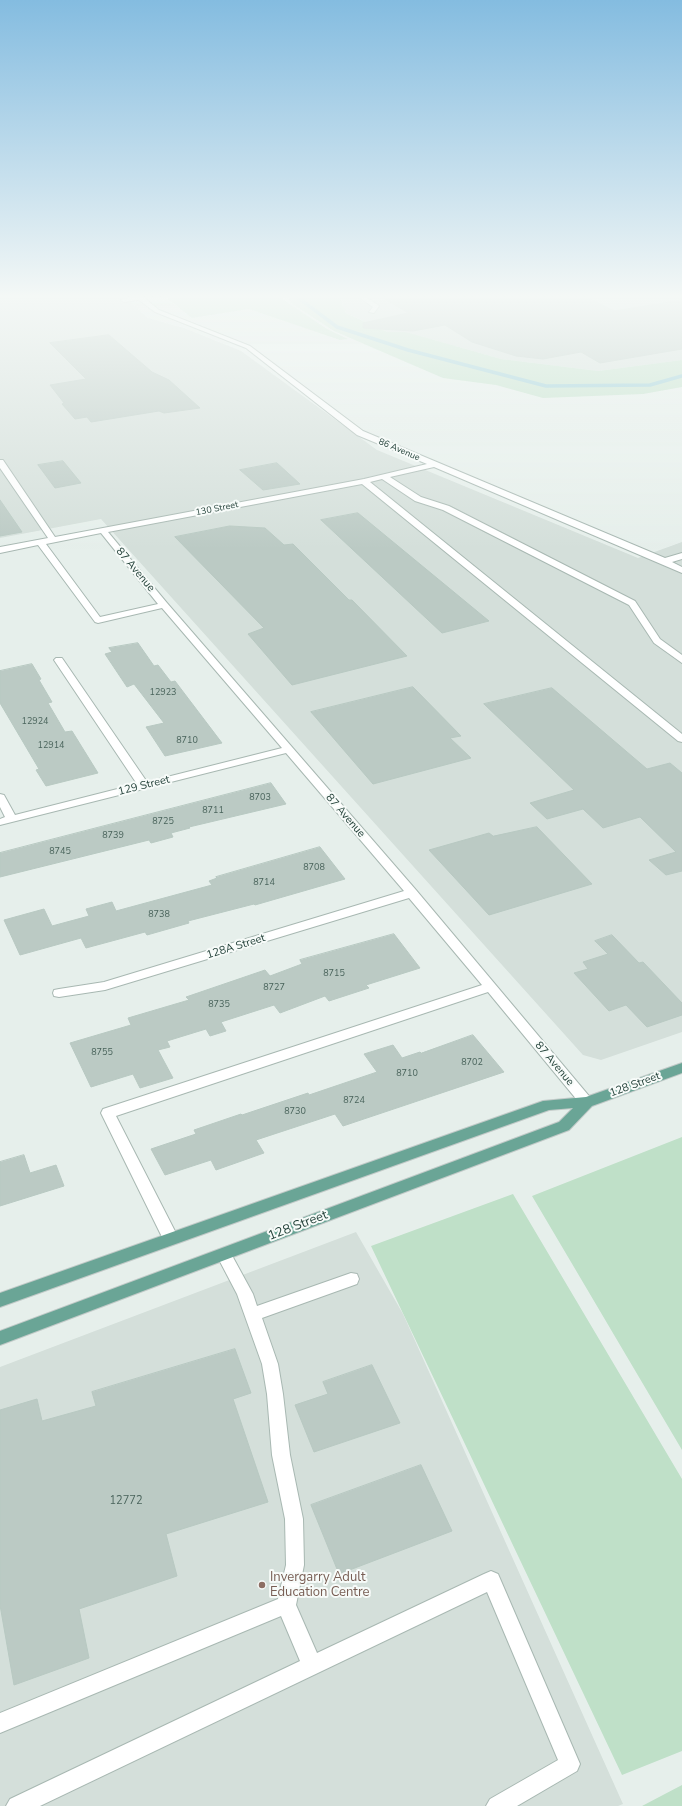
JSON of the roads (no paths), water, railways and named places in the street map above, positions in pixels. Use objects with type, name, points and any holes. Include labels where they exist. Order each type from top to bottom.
[{"type":"main road","name":"128 Street","points":[[0,1300],[548,1105],[587,1102],[682,1068]]},
{"type":"main road","name":"128 Street","points":[[0,1338],[564,1126],[587,1102]]},
{"type":"street","name":"86 Avenue","points":[[291,380],[360,434],[665,561],[682,570]]},
{"type":"street","points":[[0,462],[53,540]]},
{"type":"street","name":"130 Street","points":[[0,550],[364,481],[433,465]]},
{"type":"street","points":[[383,476],[418,499],[446,508],[632,603],[657,641],[682,660]]},
{"type":"street","points":[[364,481],[682,739]]},
{"type":"street","name":"87 Avenue","points":[[103,531],[164,606],[412,893],[587,1102]]},
{"type":"street","points":[[41,542],[98,620],[164,606]]},
{"type":"street","points":[[665,561],[682,556]]},
{"type":"street","points":[[59,660],[144,786]]},
{"type":"street","name":"129 Street","points":[[0,822],[287,750]]},
{"type":"street","points":[[0,797],[12,819]]},
{"type":"street","name":"128A Street","points":[[59,993],[105,986],[412,893]]},
{"type":"street","points":[[171,1239],[108,1113],[490,987]]},
{"type":"street","points":[[224,1254],[245,1294],[270,1364],[275,1394],[281,1455],[294,1519],[295,1565],[286,1606],[312,1665]]},
{"type":"street","points":[[252,1315],[351,1279]]},
{"type":"street","points":[[17,1806],[491,1580],[570,1764],[497,1806]]},
{"type":"street","points":[[0,1723],[286,1606]]},
{"type":"waterway","points":[[524,380],[546,386],[650,385],[667,380]]},
{"type":"place","name":"Invergarry Adult Education Centre","points":[[262,1585]]}]
